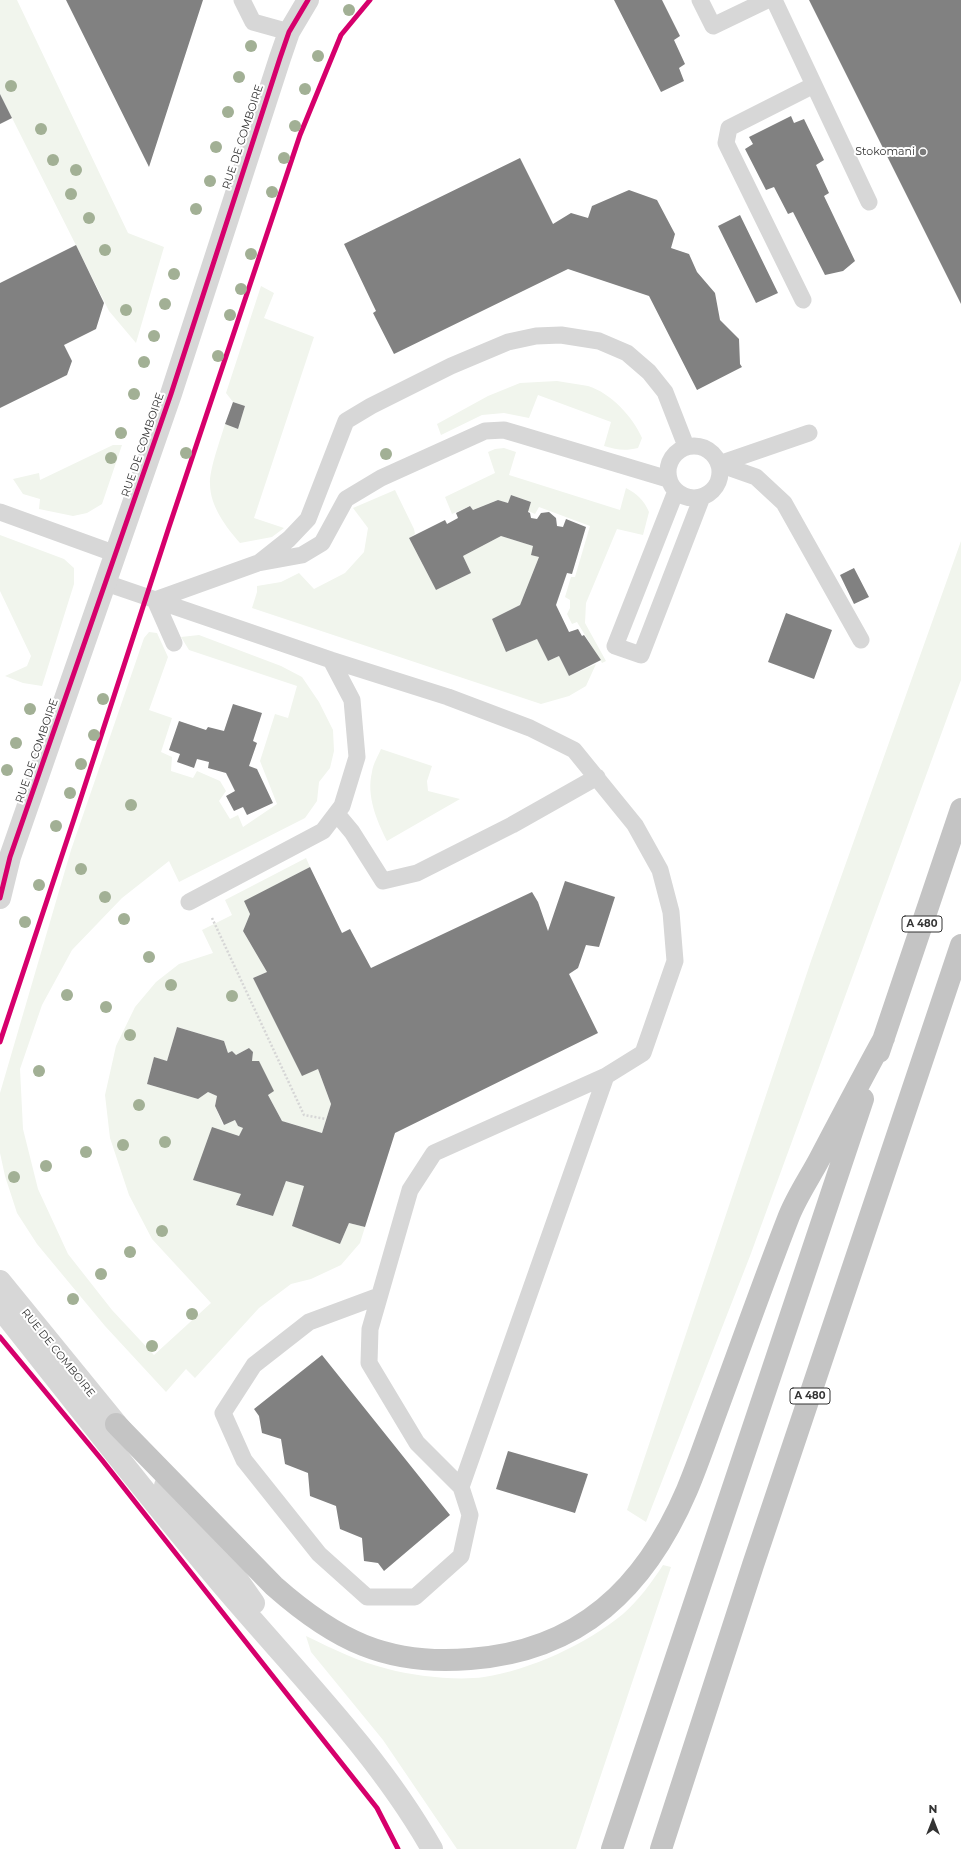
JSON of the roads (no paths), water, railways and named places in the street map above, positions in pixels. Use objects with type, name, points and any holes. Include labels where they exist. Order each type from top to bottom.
[{"type":"highway","name":"A 480","points":[[612,1849],[961,809]]},
{"type":"highway","name":"A 480","points":[[661,1849],[758,1550],[961,944]]},
{"type":"highway","points":[[116,1424],[274,1586],[296,1606],[340,1635],[391,1655],[424,1661],[496,1657],[531,1649],[560,1638],[590,1619],[619,1596],[648,1563],[664,1537],[687,1490],[790,1214],[884,1038]]},
{"type":"street","name":"RUE DE COMBOIRE","points":[[0,898],[10,857],[171,394],[289,32],[307,1]]},
{"type":"street","points":[[0,882],[10,857]]},
{"type":"street","name":"RUE DE COMBOIRE","points":[[0,1281],[116,1424],[228,1566],[308,1684]]},
{"type":"street","points":[[0,1308],[213,1574],[308,1684],[380,1771],[421,1830],[432,1849]]},
{"type":"lane","points":[[242,0],[253,22],[289,32]]},
{"type":"lane","points":[[700,0],[713,26],[767,0]]},
{"type":"lane","points":[[774,0],[869,202]]},
{"type":"lane","points":[[803,300],[726,143],[729,128],[814,85]]},
{"type":"lane","points":[[258,563],[289,539],[308,519],[346,421],[371,406],[451,366],[508,342],[536,336],[561,335],[599,341],[627,353],[649,372],[665,392],[686,446]]},
{"type":"lane","points":[[155,600],[258,563],[302,555],[322,543],[346,499],[381,478],[485,431],[504,430],[521,435],[672,485],[688,497],[702,497],[713,490],[720,477],[719,464],[712,452],[700,446],[686,446],[674,454],[668,466],[672,485],[615,646],[641,656],[702,497]]},
{"type":"lane","points":[[719,464],[810,433]]},
{"type":"lane","points":[[719,464],[756,477],[784,503],[861,640]]},
{"type":"lane","points":[[0,512],[116,554]]},
{"type":"lane","points":[[106,583],[331,660],[448,697],[530,728],[574,750],[635,825],[660,870],[671,912],[675,961],[642,1053],[606,1076],[434,1153],[410,1190],[380,1296],[370,1329],[369,1363],[417,1443],[461,1487],[470,1515],[461,1556],[414,1597],[367,1597],[319,1554],[244,1460],[223,1413],[254,1366],[309,1322],[380,1296]]},
{"type":"lane","points":[[155,600],[174,642]]},
{"type":"lane","points":[[195,899],[323,831],[342,806],[357,757],[352,700],[331,660]]},
{"type":"lane","points":[[337,814],[352,832],[382,881],[417,873],[512,825],[597,777]]},
{"type":"lane","points":[[461,1487],[606,1076]]},
{"type":"place","name":"Stokomani","points":[[923,152]]}]
